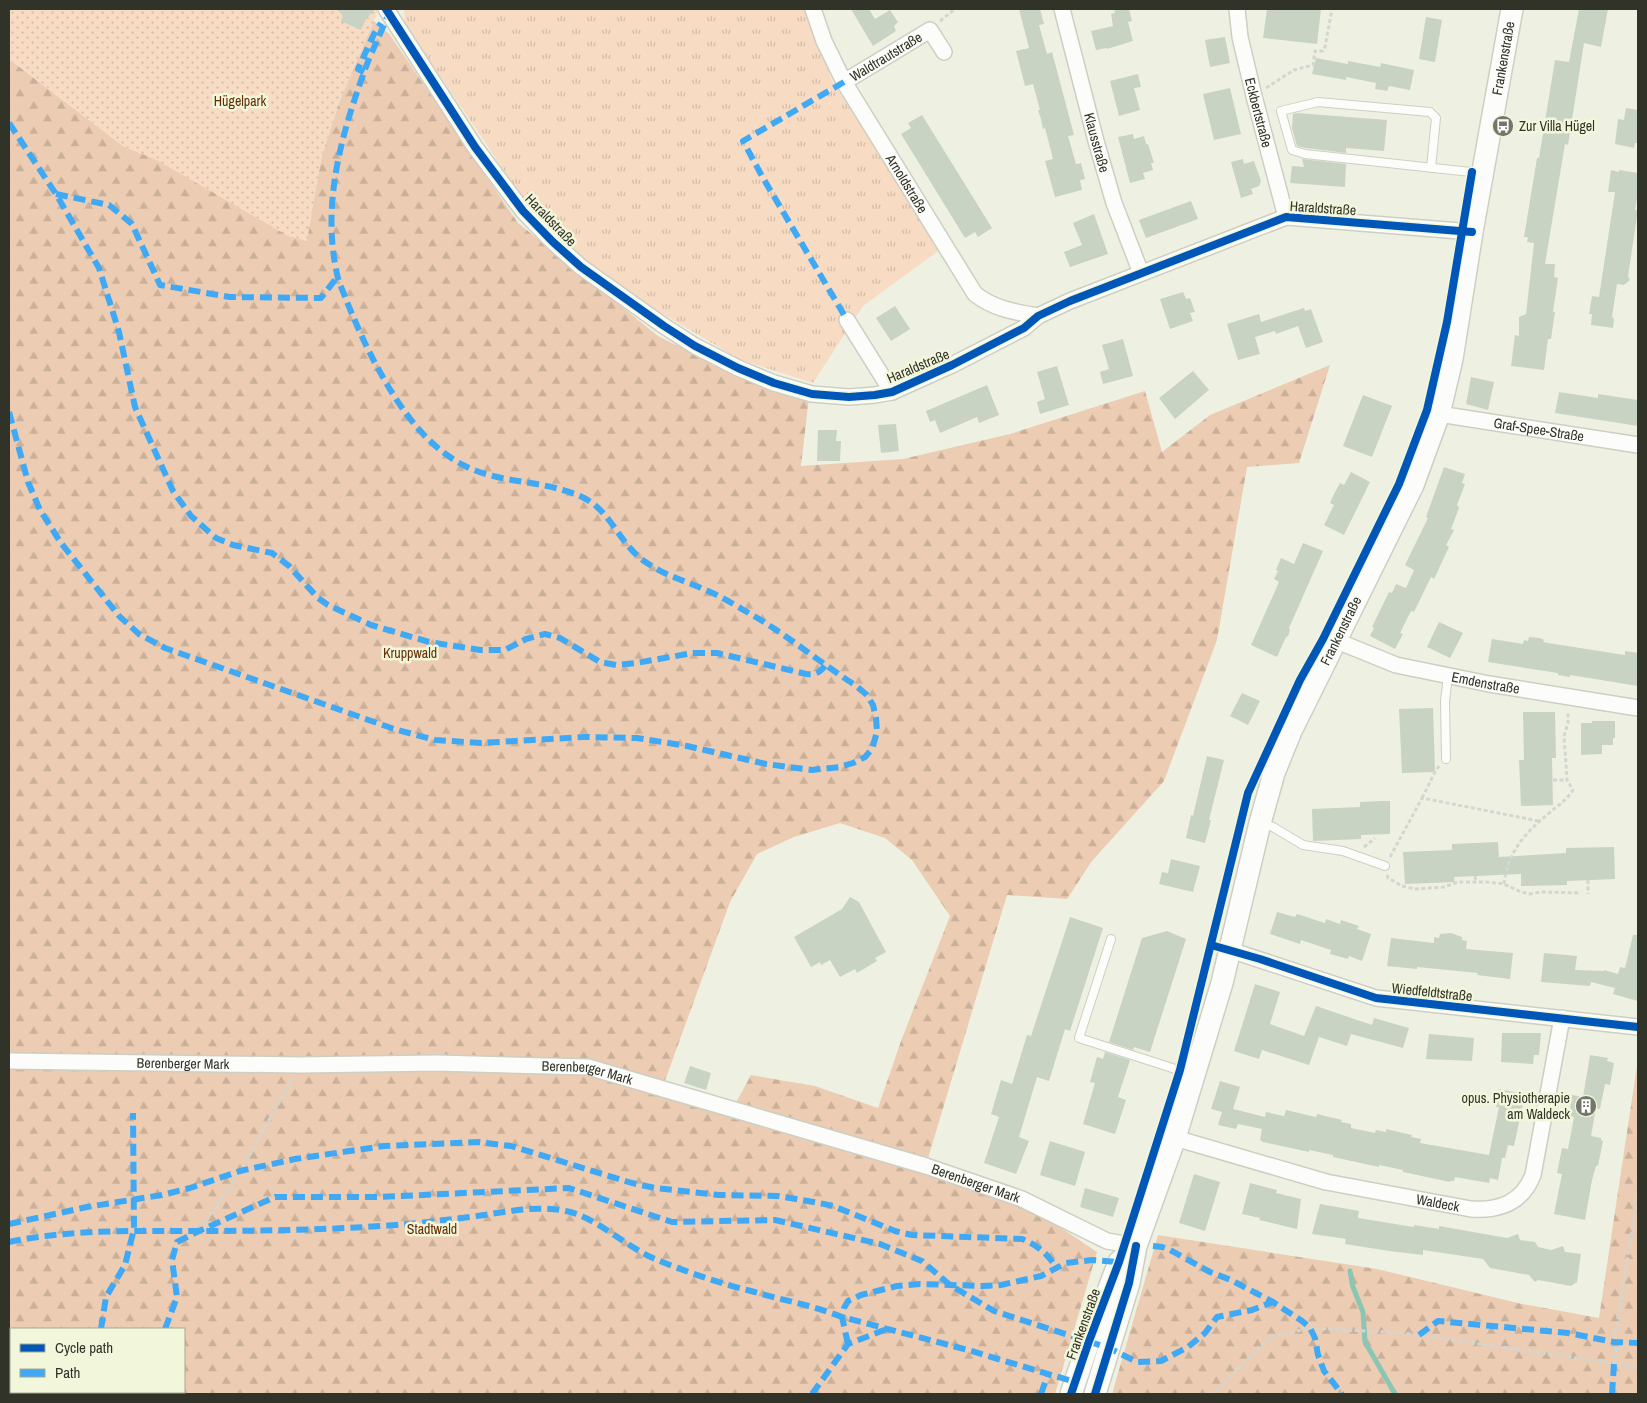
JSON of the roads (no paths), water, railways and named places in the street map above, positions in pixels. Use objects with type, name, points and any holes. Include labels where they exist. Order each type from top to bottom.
[{"type":"main road","name":"Frankenstraße","points":[[1095,1394],[1129,1283],[1136,1246],[1175,1138],[1194,1075],[1230,950],[1260,823],[1274,773],[1291,731],[1337,641],[1412,485],[1439,414],[1452,359],[1472,232],[1512,9]]},
{"type":"main road","name":"Frankenstraße","points":[[1071,1394],[1119,1262],[1136,1246]]},
{"type":"street","name":"Haraldstraße","points":[[386,9],[475,148],[523,211],[581,267],[695,346],[738,368],[774,383],[812,394],[849,397],[892,392],[984,350],[1024,328],[1038,316],[1070,301],[1286,217],[1472,232]]},
{"type":"street","name":"Arnoldstraße","points":[[813,9],[824,41],[844,82],[975,294],[984,302],[996,307],[1038,316]]},
{"type":"street","name":"Klausstraße","points":[[1062,9],[1114,203],[1141,273]]},
{"type":"street","name":"Eckbertstraße","points":[[1237,9],[1240,37],[1286,217]]},
{"type":"street","name":"Waldtrautstraße","points":[[844,82],[930,30],[944,52]]},
{"type":"street","points":[[847,320],[892,392]]},
{"type":"street","name":"Graf-Spee-Straße","points":[[1439,414],[1638,445]]},
{"type":"street","name":"Emdenstraße","points":[[1337,641],[1396,665],[1448,676],[1638,708]]},
{"type":"street","name":"Wiedfeldtstraße","points":[[1230,950],[1376,998],[1638,1027]]},
{"type":"street","name":"Waldeck","points":[[1175,1138],[1326,1182],[1471,1209],[1490,1210],[1498,1208],[1519,1197],[1528,1186],[1533,1175],[1562,1018]]},
{"type":"street","name":"Berenberger Mark","points":[[9,1061],[300,1065],[436,1063],[588,1067],[926,1166],[1022,1199],[1107,1241],[1136,1246]]},
{"type":"lane","points":[[1431,168],[1436,118],[1430,112],[1318,102],[1281,111],[1292,150],[1305,154],[1482,174]]},
{"type":"lane","points":[[1446,759],[1445,701],[1448,676]]},
{"type":"lane","points":[[1260,823],[1273,827],[1303,845],[1343,851],[1385,866]]},
{"type":"lane","points":[[1111,939],[1078,1038],[1194,1075]]},
{"type":"waterway","points":[[1350,1271],[1353,1287],[1363,1312],[1365,1342],[1395,1394]]},
{"type":"place","name":"Zur Villa Hügel","points":[[1503,126]]},
{"type":"place","name":"opus. Physiotherapie am Waldeck","points":[[1586,1106]]},
{"type":"park label","name":"Hügelpark","points":[[240,101]]},
{"type":"park label","name":"Kruppwald","points":[[410,653]]},
{"type":"park label","name":"Stadtwald","points":[[432,1229]]}]
